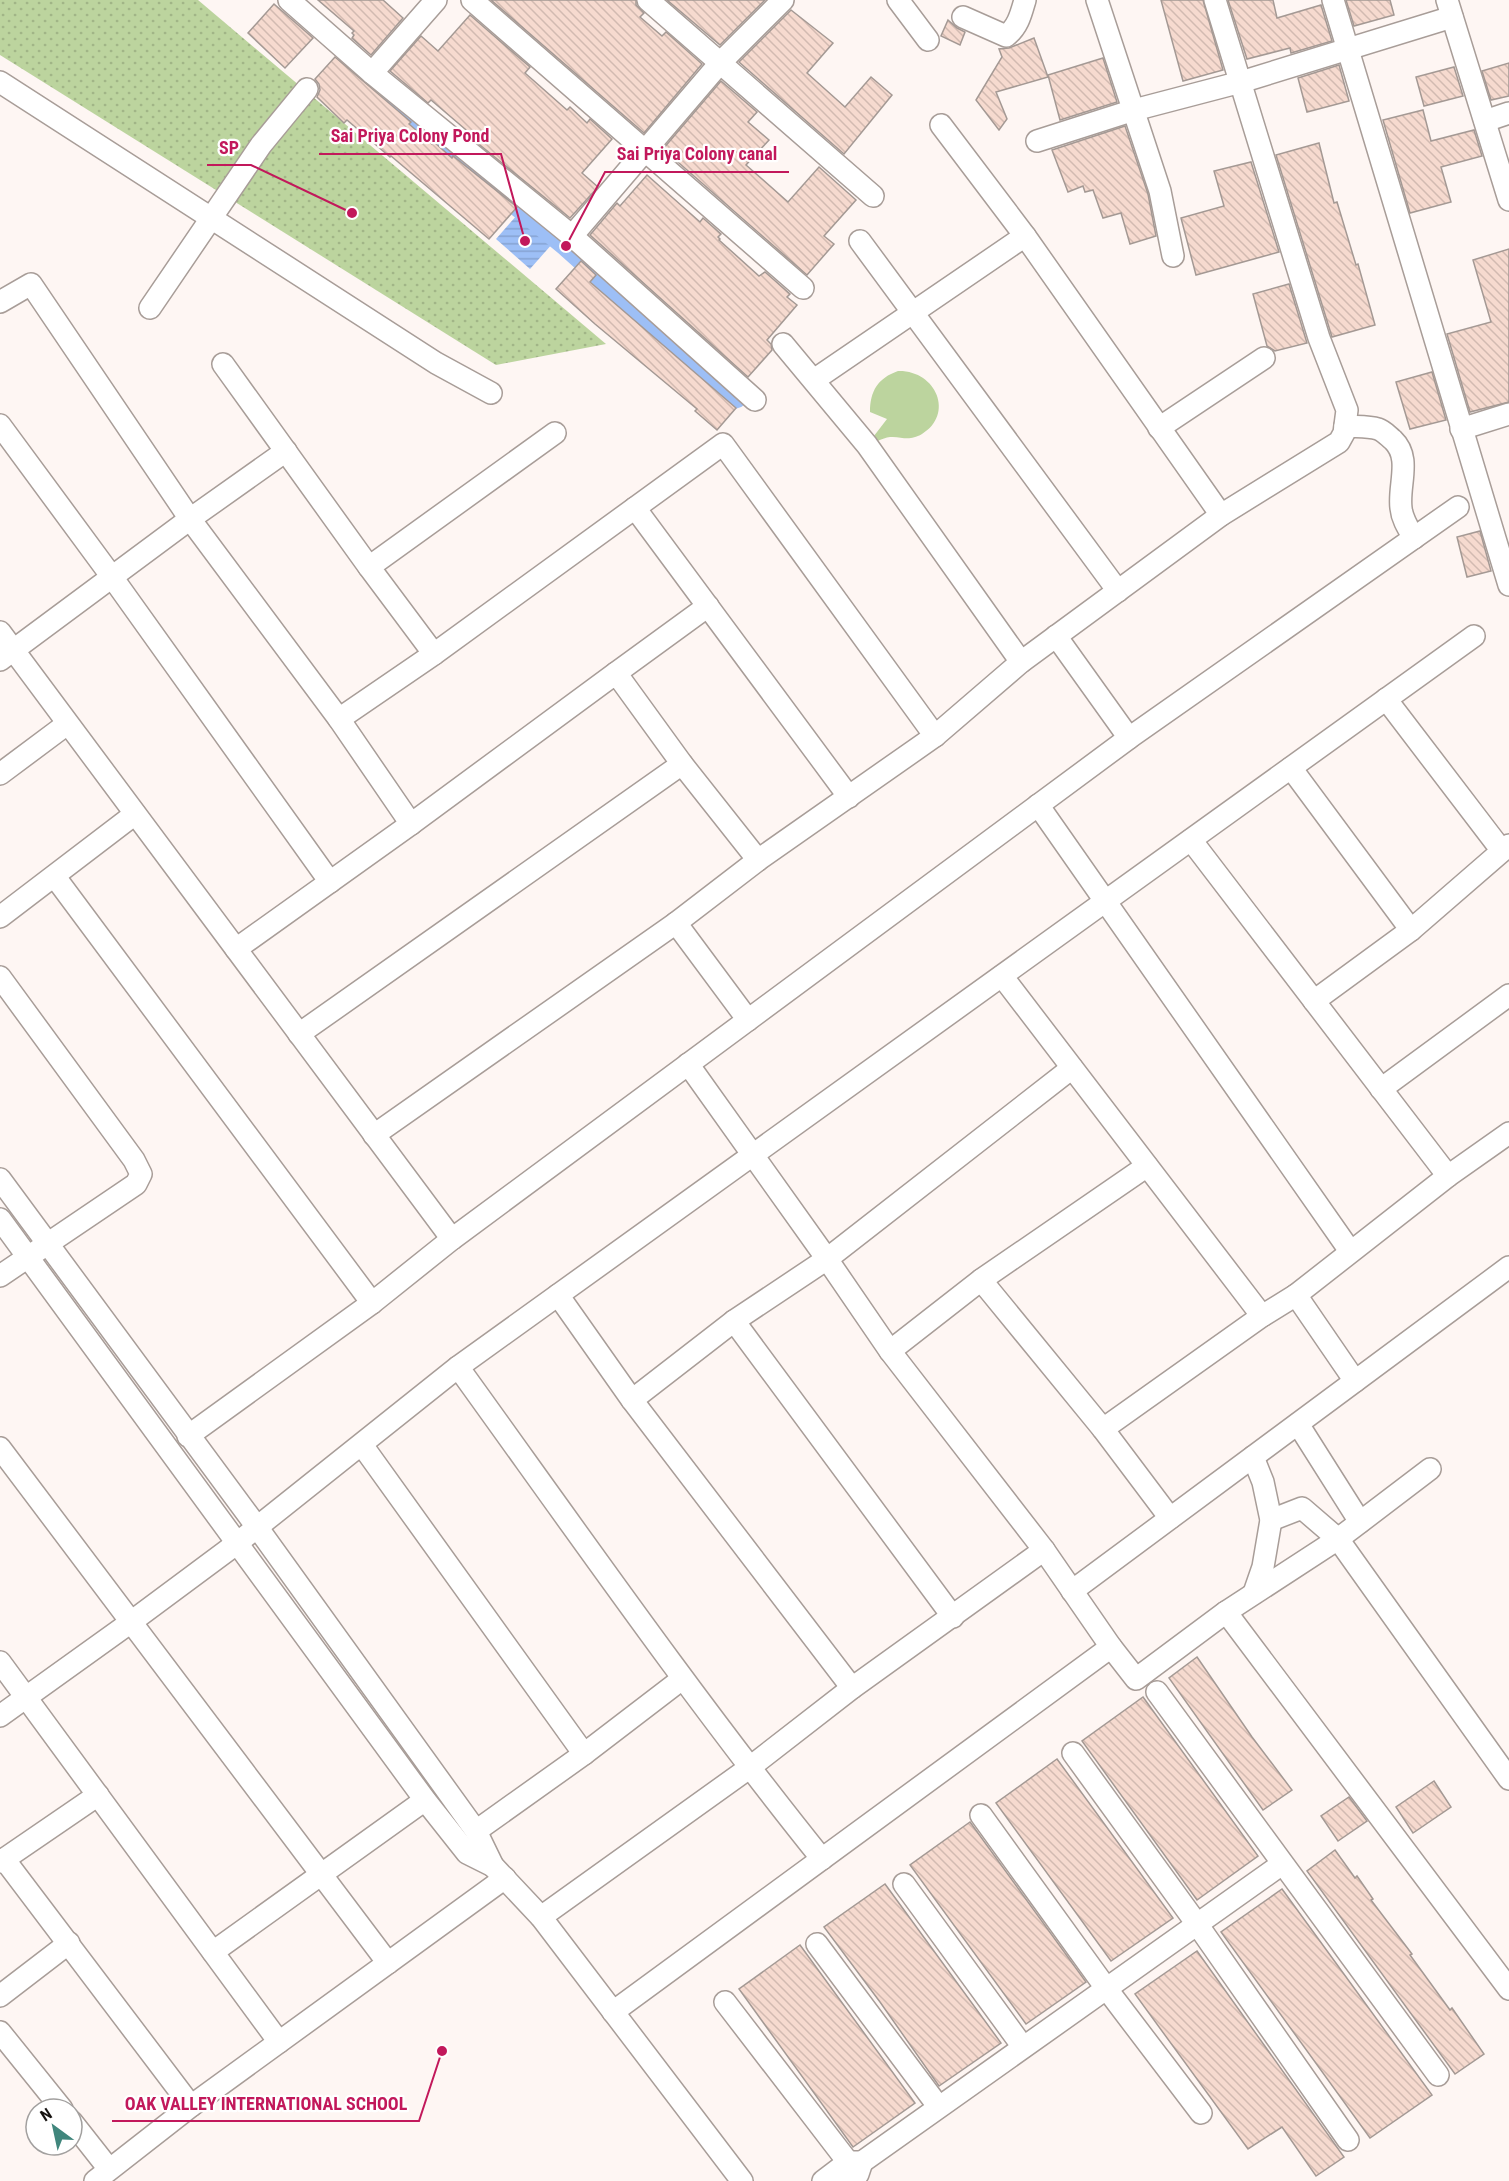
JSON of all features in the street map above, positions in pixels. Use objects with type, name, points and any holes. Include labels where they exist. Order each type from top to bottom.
[{"type":"street","points":[[289,0],[372,73],[572,236],[755,400]]},
{"type":"street","points":[[372,73],[436,0]]},
{"type":"street","points":[[472,0],[803,288]]},
{"type":"street","points":[[648,0],[873,196]]},
{"type":"street","points":[[572,236],[720,63],[783,0]]},
{"type":"street","points":[[898,0],[928,40]]},
{"type":"street","points":[[963,17],[1006,36],[1014,30],[1025,0]]},
{"type":"street","points":[[1097,0],[1160,191],[1173,256]]},
{"type":"street","points":[[374,1135],[676,923],[758,860],[934,736],[1021,662],[1221,515],[1339,442],[1345,426],[1347,410],[1319,338],[1215,0]]},
{"type":"street","points":[[1333,0],[1509,585]]},
{"type":"street","points":[[1037,141],[1134,110],[1241,82],[1348,49],[1450,8],[1509,200]]},
{"type":"street","points":[[0,82],[436,363],[491,393]]},
{"type":"street","points":[[150,308],[261,146],[307,89]]},
{"type":"street","points":[[1485,121],[1509,113]]},
{"type":"street","points":[[941,124],[1025,236],[1221,515]]},
{"type":"street","points":[[814,380],[1025,236]]},
{"type":"street","points":[[860,241],[1118,591]]},
{"type":"street","points":[[0,302],[31,284],[190,519],[339,718],[411,824]]},
{"type":"street","points":[[783,344],[867,445],[1021,662]]},
{"type":"street","points":[[1160,428],[1264,358]]},
{"type":"street","points":[[224,364],[434,654]]},
{"type":"street","points":[[1461,429],[1509,414]]},
{"type":"street","points":[[0,425],[112,577],[330,882]]},
{"type":"street","points":[[1345,426],[1377,429],[1399,446],[1403,458],[1400,485],[1401,508],[1404,520],[1414,538]]},
{"type":"street","points":[[369,567],[555,433]]},
{"type":"street","points":[[339,718],[434,654],[723,444],[934,736]]},
{"type":"street","points":[[6,655],[190,519],[286,452]]},
{"type":"street","points":[[188,1436],[372,1302],[452,1239],[1129,738],[1458,507]]},
{"type":"street","points":[[635,508],[849,797]]},
{"type":"street","points":[[236,949],[708,606]]},
{"type":"street","points":[[0,632],[6,655],[67,724],[452,1239]]},
{"type":"street","points":[[1056,636],[1129,738]]},
{"type":"street","points":[[0,1716],[131,1623],[236,1544],[458,1367],[1474,636]]},
{"type":"street","points":[[616,673],[682,764],[758,860]]},
{"type":"street","points":[[1314,1001],[1411,930],[1506,848],[1386,699]]},
{"type":"street","points":[[0,774],[67,724]]},
{"type":"street","points":[[299,1034],[682,764]]},
{"type":"street","points":[[1291,768],[1411,930]]},
{"type":"street","points":[[1038,805],[1350,1251]]},
{"type":"street","points":[[0,918],[135,814]]},
{"type":"street","points":[[1191,840],[1448,1176]]},
{"type":"street","points":[[55,877],[372,1302]]},
{"type":"street","points":[[676,923],[748,1020]]},
{"type":"street","points":[[1002,976],[1262,1316]]},
{"type":"street","points":[[0,977],[134,1160],[141,1174],[136,1184],[0,1276]]},
{"type":"street","points":[[1381,1089],[1509,994]]},
{"type":"street","points":[[688,1064],[890,1351],[1044,1550],[1136,1679],[1226,1612],[1338,1539],[1430,1469]]},
{"type":"street","points":[[632,1400],[734,1321],[827,1259],[1072,1068]]},
{"type":"street","points":[[1103,1429],[1262,1316],[1296,1295],[1448,1176],[1509,1133]]},
{"type":"street","points":[[890,1351],[981,1280],[1147,1166]]},
{"type":"street","points":[[0,1179],[257,1527],[476,1832],[499,1872],[541,1917],[742,2181]]},
{"type":"street","points":[[0,1219],[425,1800],[467,1853],[499,1872]]},
{"type":"street","points":[[1072,1591],[1509,1267]]},
{"type":"street","points":[[981,1280],[1103,1429],[1170,1518]]},
{"type":"street","points":[[558,1295],[632,1400],[852,1688]]},
{"type":"street","points":[[1296,1295],[1355,1381]]},
{"type":"street","points":[[734,1321],[953,1617]]},
{"type":"street","points":[[458,1367],[682,1679],[822,1859]]},
{"type":"street","points":[[1298,1424],[1360,1522]]},
{"type":"street","points":[[362,1444],[584,1754]]},
{"type":"street","points":[[0,1448],[388,1963]]},
{"type":"street","points":[[1253,1457],[1263,1482],[1271,1520],[1263,1566],[1254,1593]]},
{"type":"street","points":[[1271,1520],[1302,1508],[1338,1539],[1509,1779]]},
{"type":"street","points":[[541,1917],[749,1768],[852,1688],[1044,1550]]},
{"type":"street","points":[[1226,1612],[1509,1989]]},
{"type":"street","points":[[613,2012],[1111,1647]]},
{"type":"street","points":[[0,1662],[279,2042]]},
{"type":"street","points":[[476,1832],[682,1679]]},
{"type":"street","points":[[1157,1692],[1438,2075]]},
{"type":"street","points":[[1073,1753],[1197,1924],[1348,2140]]},
{"type":"street","points":[[98,1796],[2,1861],[69,1943],[191,2106]]},
{"type":"street","points":[[213,1952],[425,1800]]},
{"type":"street","points":[[981,1815],[1106,1989],[1200,2113]]},
{"type":"street","points":[[823,2181],[853,2168],[1282,1864]]},
{"type":"street","points":[[84,2143],[102,2175],[191,2106],[388,1963],[499,1872]]},
{"type":"street","points":[[904,1884],[1023,2047]]},
{"type":"street","points":[[0,1996],[69,1943]]},
{"type":"street","points":[[817,1944],[938,2106]]},
{"type":"street","points":[[725,2002],[853,2168]]},
{"type":"street","points":[[0,2031],[52,2097]]},
{"type":"green space","points":[[0,0],[198,0],[606,344],[496,365],[0,55]]},
{"type":"green space","points":[[898,371],[911,373],[931,385],[937,395],[938,416],[932,426],[922,434],[909,438],[884,438],[867,445],[887,419],[870,412],[876,386],[885,377]]},
{"type":"water","points":[[518,214],[553,243],[530,269],[496,239]]},
{"type":"building","points":[[318,0],[383,0],[403,18],[371,55],[352,38],[354,31]]},
{"type":"building","points":[[491,0],[636,0],[636,5],[644,13],[640,17],[662,36],[666,32],[702,64],[644,133]]},
{"type":"building","points":[[667,0],[765,0],[720,45]]},
{"type":"building","points":[[1161,0],[1203,0],[1223,70],[1183,81]]},
{"type":"building","points":[[1228,0],[1273,0],[1277,18],[1321,5],[1332,41],[1291,53],[1290,48],[1247,59]]},
{"type":"building","points":[[1346,0],[1390,0],[1394,15],[1354,26]]},
{"type":"building","points":[[274,4],[313,38],[285,68],[248,33]]},
{"type":"building","points":[[791,10],[833,43],[807,73],[845,107],[871,77],[892,95],[844,154],[739,62]]},
{"type":"building","points":[[470,15],[530,67],[525,73],[567,110],[570,107],[587,123],[590,119],[612,139],[582,173],[598,187],[570,218],[470,137],[472,135],[431,100],[428,103],[390,71],[421,36],[438,51]]},
{"type":"building","points":[[948,20],[965,32],[960,45],[941,36]]},
{"type":"building","points":[[1034,38],[1048,77],[996,92],[1007,119],[999,130],[976,100],[1002,57],[999,49],[1009,48]]},
{"type":"building","points":[[335,57],[411,122],[409,124],[432,144],[434,142],[452,158],[453,156],[517,207],[489,239],[347,120],[344,123],[317,97],[320,90],[315,79]]},
{"type":"building","points":[[1103,58],[1117,102],[1060,120],[1048,75]]},
{"type":"building","points":[[1509,63],[1509,96],[1491,100],[1482,71]]},
{"type":"building","points":[[1339,65],[1349,101],[1307,112],[1298,78]]},
{"type":"building","points":[[1454,67],[1463,96],[1424,106],[1416,77]]},
{"type":"building","points":[[721,81],[757,112],[748,122],[769,140],[746,165],[788,202],[819,167],[856,200],[824,236],[834,244],[807,275],[663,149]]},
{"type":"building","points":[[1423,110],[1431,141],[1474,130],[1482,156],[1441,167],[1451,202],[1410,213],[1383,120]]},
{"type":"building","points":[[1125,126],[1148,194],[1156,236],[1130,244],[1121,213],[1103,218],[1093,190],[1085,192],[1083,186],[1068,192],[1052,150]]},
{"type":"building","points":[[1319,143],[1334,203],[1337,202],[1356,265],[1358,264],[1375,325],[1332,337],[1276,155]]},
{"type":"building","points":[[1251,162],[1279,252],[1196,275],[1181,218],[1224,206],[1214,171]]},
{"type":"building","points":[[647,175],[700,222],[703,218],[721,234],[718,237],[719,240],[759,276],[765,272],[790,294],[787,297],[797,305],[767,340],[772,350],[748,377],[590,235],[617,203],[620,206]]},
{"type":"building","points":[[1509,249],[1509,402],[1470,412],[1447,334],[1491,322],[1473,260]]},
{"type":"building","points":[[581,261],[596,275],[590,282],[736,408],[717,430],[695,411],[697,409],[556,289]]},
{"type":"building","points":[[1289,284],[1307,343],[1275,351],[1267,346],[1253,294]]},
{"type":"building","points":[[1432,372],[1446,420],[1410,429],[1396,382]]},
{"type":"building","points":[[1480,531],[1491,571],[1467,577],[1457,537]]},
{"type":"building","points":[[1197,1657],[1292,1790],[1263,1810],[1169,1678]]},
{"type":"building","points":[[1143,1697],[1258,1856],[1197,1900],[1082,1741]]},
{"type":"building","points":[[1057,1759],[1173,1918],[1111,1961],[996,1803]]},
{"type":"building","points":[[1434,1781],[1451,1807],[1413,1833],[1396,1807]]},
{"type":"building","points":[[1349,1797],[1367,1821],[1338,1841],[1321,1816]]},
{"type":"building","points":[[970,1822],[1086,1982],[1026,2024],[910,1865]]},
{"type":"building","points":[[1335,1850],[1355,1878],[1357,1876],[1373,1899],[1371,1900],[1412,1954],[1410,1955],[1450,2010],[1452,2008],[1484,2054],[1455,2074],[1307,1871]]},
{"type":"building","points":[[885,1884],[1001,2043],[939,2086],[824,1927]]},
{"type":"building","points":[[1282,1889],[1432,2095],[1370,2138],[1221,1932]]},
{"type":"building","points":[[800,1945],[915,2103],[853,2147],[739,1989]]},
{"type":"building","points":[[1197,1951],[1344,2157],[1316,2176],[1282,2127],[1248,2149],[1135,1994]]},
{"type":"waterway","points":[[390,101],[566,246],[736,398]]},
{"type":"place","name":"SP","points":[[352,213]]},
{"type":"place","name":"Sai Priya Colony Pond","points":[[525,241]]},
{"type":"place","name":"Sai Priya Colony canal","points":[[566,246]]},
{"type":"place","name":"OAK VALLEY INTERNATIONAL SCHOOL","points":[[442,2051]]}]
